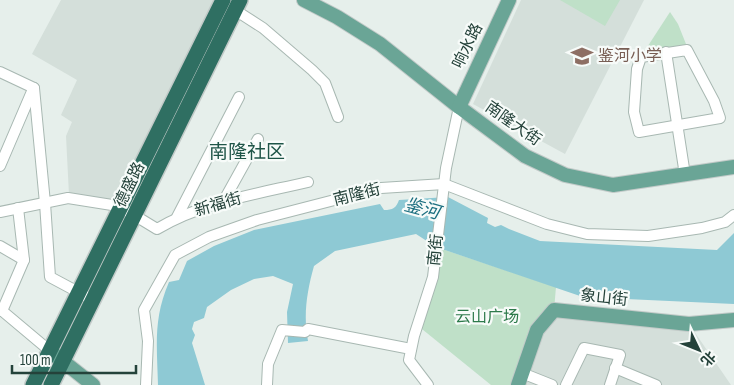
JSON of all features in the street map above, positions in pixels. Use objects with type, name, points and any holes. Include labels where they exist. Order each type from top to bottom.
[{"type":"highway","points":[[33,385],[223,0]]},
{"type":"highway","name":"德盛路","points":[[51,385],[238,5]]},
{"type":"main road","name":"南隆大街","points":[[304,0],[337,17],[380,44],[459,107],[525,156],[565,175],[613,185],[734,167]]},
{"type":"main road","name":"响水路","points":[[459,107],[510,0]]},
{"type":"main road","name":"象山街","points":[[520,379],[537,330],[554,310],[689,324],[734,320]]},
{"type":"main road","points":[[50,351],[93,385]]},
{"type":"street","points":[[238,5],[325,83],[338,117]]},
{"type":"street","points":[[687,50],[714,101],[720,118],[677,126],[639,132],[634,112],[637,69],[642,57],[687,50]]},
{"type":"street","points":[[666,52],[685,175]]},
{"type":"street","points":[[0,72],[34,88]]},
{"type":"street","points":[[0,166],[34,88]]},
{"type":"street","points":[[34,88],[50,277],[93,300]]},
{"type":"street","points":[[177,216],[239,98]]},
{"type":"street","name":"南街","points":[[411,349],[433,276],[446,168],[459,107]]},
{"type":"street","points":[[223,202],[258,140]]},
{"type":"street","name":"新福街","points":[[134,215],[156,229],[177,216],[223,202],[308,182]]},
{"type":"street","name":"南隆街","points":[[146,385],[148,341],[144,310],[174,255],[234,226],[382,188],[444,184],[547,224],[587,234],[648,236],[702,228],[724,222],[734,215]]},
{"type":"street","points":[[0,212],[68,198],[112,205],[134,215]]},
{"type":"street","points":[[18,208],[24,260],[1,310],[50,351]]},
{"type":"street","points":[[0,246],[24,260]]},
{"type":"street","points":[[267,385],[268,364],[282,330],[305,332],[308,329],[411,349],[410,360],[428,385]]},
{"type":"street","points":[[566,385],[584,348],[620,355],[610,385]]},
{"type":"street","points":[[616,368],[656,385]]},
{"type":"street","points":[[520,379],[552,385]]},
{"type":"shaded area","points":[[61,0],[219,0],[118,204],[69,195],[66,136],[72,122],[61,115],[77,80],[32,54]]},
{"type":"shaded area","points":[[521,0],[644,0],[565,154],[473,104]]},
{"type":"shaded area","points":[[558,311],[689,324],[731,385],[518,385],[537,330]]},
{"type":"green space","points":[[560,0],[620,0],[605,26]]},
{"type":"green space","points":[[670,12],[678,24],[686,44],[684,46],[644,52]]},
{"type":"green space","name":"云山广场","points":[[436,247],[556,287],[554,310],[518,385],[491,385],[417,325]]},
{"type":"water","name":"鉴河","points":[[448,197],[488,218],[487,223],[495,227],[501,225],[540,241],[717,250],[734,233],[734,304],[583,297],[436,247],[416,234],[335,251],[314,266],[306,303],[308,341],[288,343],[287,312],[293,284],[273,276],[254,279],[231,290],[207,307],[204,318],[194,322],[192,329],[195,335],[192,343],[205,385],[158,385],[157,333],[160,308],[169,282],[179,280],[187,261],[214,246],[254,230],[380,204],[384,210],[390,210],[395,207],[399,200]]},
{"type":"place","name":"鉴河小学","points":[[582,56]]},
{"type":"district","name":"南隆社区","points":[[247,152]]}]
